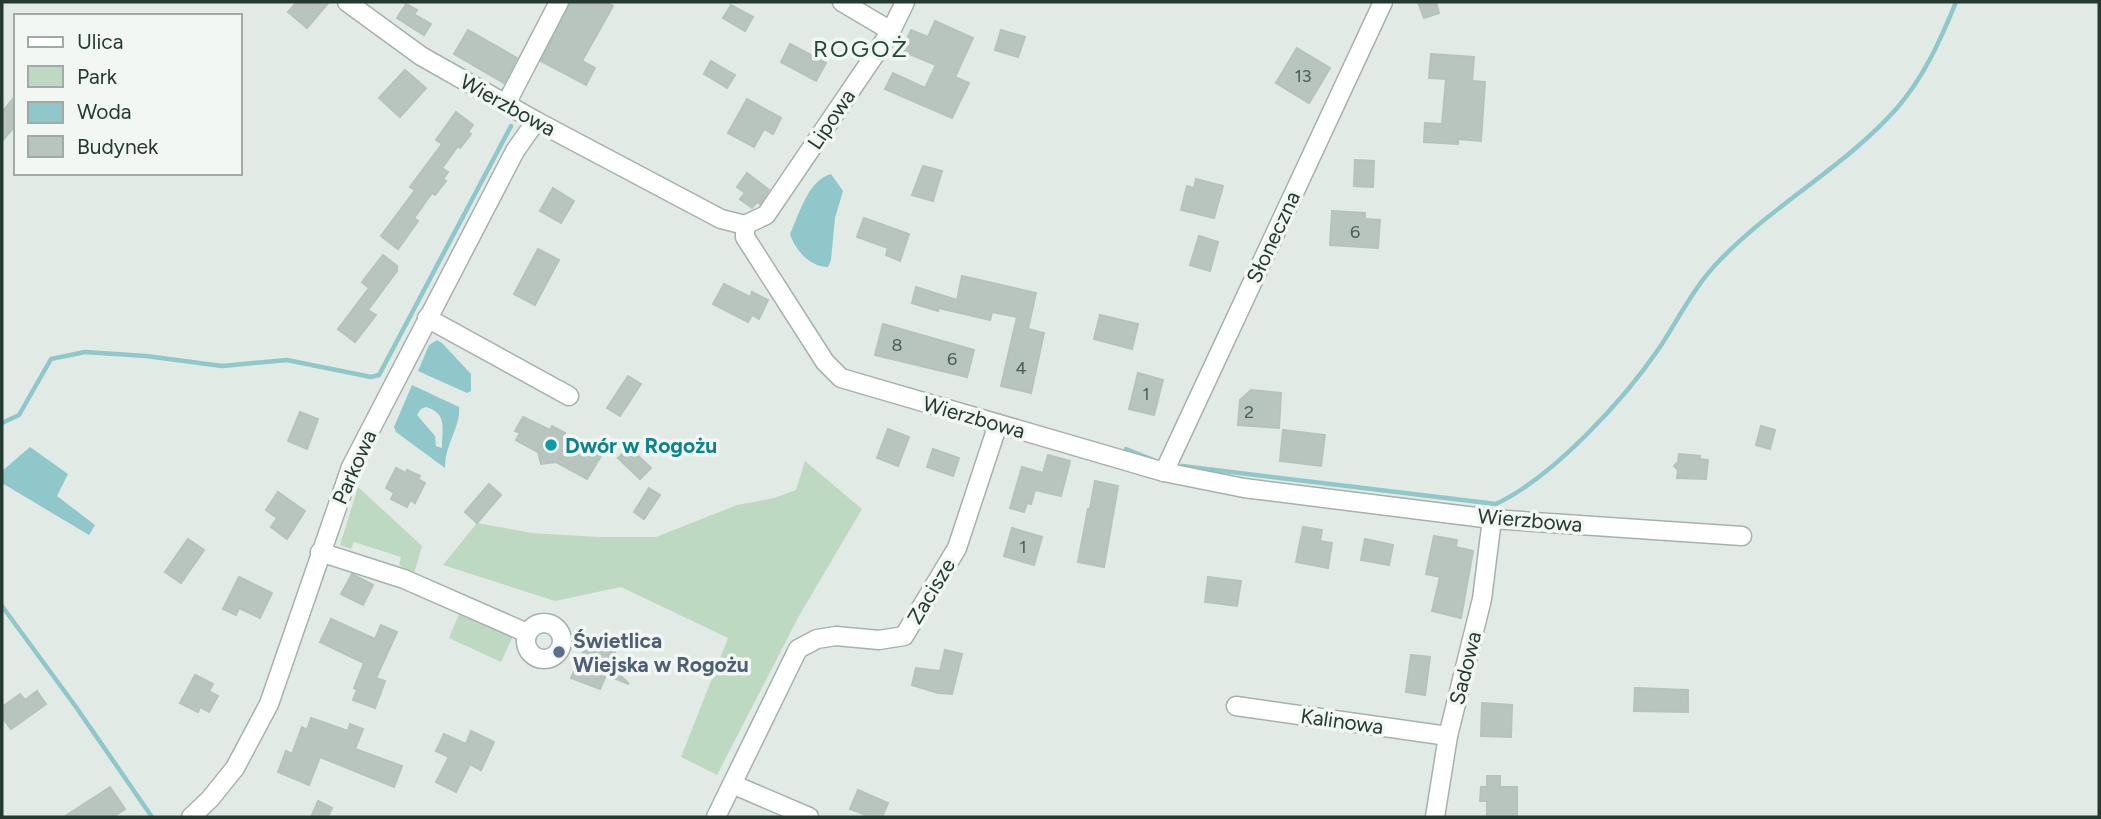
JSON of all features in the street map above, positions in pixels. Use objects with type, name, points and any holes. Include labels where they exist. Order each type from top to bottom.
[{"type":"street","name":"Wierzbowa","points":[[347,2],[421,55],[536,121],[722,219],[745,225],[745,237],[825,362],[841,378],[1164,472],[1244,488],[1492,519],[1742,536]]},
{"type":"street","points":[[506,104],[559,2]]},
{"type":"street","points":[[842,2],[891,31]]},
{"type":"street","name":"Lipowa","points":[[745,225],[766,215],[891,31],[905,2]]},
{"type":"street","name":"Słoneczna","points":[[1164,472],[1383,2]]},
{"type":"street","name":"Parkowa","points":[[191,817],[210,799],[235,768],[269,704],[351,467],[515,151],[536,121]]},
{"type":"street","points":[[427,318],[569,396]]},
{"type":"street","name":"Zacisze","points":[[716,817],[798,649],[817,639],[836,636],[879,640],[904,636],[957,548],[998,424]]},
{"type":"street","name":"Sadowa","points":[[1435,817],[1448,736],[1482,599],[1492,519]]},
{"type":"street","points":[[320,552],[404,579],[527,633]]},
{"type":"street","name":"Kalinowa","points":[[1236,706],[1448,736]]},
{"type":"street","points":[[732,784],[809,817]]},
{"type":"green space","points":[[805,461],[862,509],[799,616],[717,775],[681,757],[728,638],[621,587],[555,601],[443,565],[477,523],[532,533],[656,537],[737,505],[774,498],[796,490]]},
{"type":"green space","points":[[358,487],[422,546],[414,574],[399,565],[401,557],[354,542],[351,549],[340,545]]},
{"type":"green space","points":[[460,612],[513,636],[501,662],[449,638]]},
{"type":"water","points":[[831,174],[843,191],[835,218],[828,267],[809,261],[790,234],[810,191],[816,183]]},
{"type":"water","points":[[437,340],[471,374],[471,391],[467,393],[418,371],[429,345]]},
{"type":"water","points":[[412,385],[459,407],[458,421],[447,451],[445,468],[396,432],[394,427]],"holes":[[[426,407],[441,418],[442,448],[436,446],[435,436],[417,415]]]},
{"type":"water","points":[[30,447],[68,474],[57,496],[95,525],[89,535],[2,483],[2,471]]},
{"type":"building","points":[[297,2],[329,2],[307,28],[288,12]]},
{"type":"building","points":[[570,2],[606,2],[613,6],[582,61],[595,68],[586,85],[541,61]]},
{"type":"building","points":[[1418,2],[1436,2],[1439,13],[1424,18]]},
{"type":"building","points":[[406,4],[417,10],[414,14],[431,24],[424,35],[397,18]]},
{"type":"building","points":[[731,5],[753,17],[745,31],[723,18]]},
{"type":"building","points":[[935,21],[973,38],[955,77],[969,83],[952,118],[885,89],[893,73],[925,88],[936,65],[902,51],[911,30],[928,37]]},
{"type":"building","points":[[468,30],[517,58],[504,83],[454,54]]},
{"type":"building","points":[[1001,30],[1025,37],[1018,57],[995,50]]},
{"type":"building","points":[[790,44],[826,63],[816,81],[781,62]]},
{"type":"building","points":[[1297,48],[1330,68],[1309,103],[1276,83]]},
{"type":"building","points":[[1431,54],[1474,57],[1472,81],[1485,82],[1481,141],[1458,139],[1458,144],[1424,142],[1425,123],[1442,124],[1446,79],[1429,78]]},
{"type":"building","points":[[711,61],[735,75],[727,88],[704,74]]},
{"type":"building","points":[[405,70],[426,88],[400,117],[379,98]]},
{"type":"building","points":[[14,97],[14,127],[2,141],[2,112]]},
{"type":"building","points":[[747,99],[781,118],[773,134],[764,129],[754,147],[728,133]]},
{"type":"building","points":[[456,112],[473,125],[468,132],[471,134],[460,148],[458,146],[442,168],[448,172],[443,179],[446,181],[435,195],[432,193],[414,218],[418,221],[398,249],[381,236],[415,190],[410,187],[442,144],[436,140]]},
{"type":"building","points":[[1355,160],[1374,161],[1373,187],[1354,186]]},
{"type":"building","points":[[923,166],[942,171],[933,201],[912,195]]},
{"type":"building","points":[[747,173],[769,190],[760,204],[757,202],[752,208],[740,199],[745,193],[737,187]]},
{"type":"building","points":[[1196,179],[1223,186],[1214,218],[1181,210],[1187,186],[1194,188]]},
{"type":"building","points":[[553,188],[574,201],[561,223],[540,211]]},
{"type":"building","points":[[1332,211],[1365,213],[1365,219],[1380,220],[1378,248],[1330,245]]},
{"type":"building","points":[[864,218],[909,234],[900,261],[886,255],[888,248],[857,237]]},
{"type":"building","points":[[1199,236],[1218,242],[1210,271],[1190,265]]},
{"type":"building","points":[[538,249],[559,260],[535,305],[514,294]]},
{"type":"building","points":[[383,255],[397,266],[397,271],[368,310],[376,315],[355,342],[338,329],[369,288],[362,282]]},
{"type":"building","points":[[962,276],[1036,293],[1028,329],[1044,333],[1031,393],[1001,386],[1017,317],[992,312],[990,320],[939,308],[938,311],[912,303],[916,287],[957,300]]},
{"type":"building","points":[[724,284],[750,297],[752,292],[768,300],[759,319],[752,315],[748,322],[713,304]]},
{"type":"building","points":[[1100,315],[1138,324],[1132,349],[1094,339]]},
{"type":"building","points":[[883,324],[974,350],[967,377],[875,355]]},
{"type":"building","points":[[1138,373],[1163,380],[1154,415],[1129,409]]},
{"type":"building","points":[[628,376],[641,384],[620,416],[607,408]]},
{"type":"building","points":[[1251,390],[1281,393],[1279,428],[1238,425],[1240,400]]},
{"type":"building","points":[[300,412],[318,419],[307,449],[288,441]]},
{"type":"building","name":"Dwór w Rogożu","points":[[523,417],[550,430],[552,426],[565,433],[562,438],[586,450],[589,444],[603,453],[587,479],[556,462],[541,464],[538,452],[516,440],[520,433],[515,431]]},
{"type":"building","points":[[1761,426],[1775,430],[1770,449],[1756,445]]},
{"type":"building","points":[[888,429],[909,437],[898,466],[877,458]]},
{"type":"building","points":[[1283,430],[1325,435],[1321,466],[1280,461]]},
{"type":"building","points":[[629,447],[651,468],[640,479],[618,458]]},
{"type":"building","points":[[933,449],[959,458],[953,476],[927,467]]},
{"type":"building","points":[[1679,454],[1700,456],[1700,459],[1708,460],[1706,479],[1677,478],[1678,470],[1674,466],[1678,462]]},
{"type":"building","points":[[1048,455],[1070,461],[1061,496],[1035,490],[1031,504],[1027,503],[1024,512],[1010,508],[1022,467],[1043,473]]},
{"type":"building","points":[[396,468],[420,476],[418,479],[425,483],[415,503],[410,500],[407,507],[391,499],[394,493],[386,488]]},
{"type":"building","points":[[1095,481],[1118,486],[1104,567],[1078,562]]},
{"type":"building","points":[[489,484],[501,495],[477,523],[465,512]]},
{"type":"building","points":[[649,488],[660,495],[644,519],[634,512]]},
{"type":"building","points":[[278,492],[305,511],[287,539],[271,527],[277,518],[266,510]]},
{"type":"building","points":[[1303,527],[1322,530],[1320,541],[1332,543],[1328,568],[1296,562]]},
{"type":"building","points":[[1012,528],[1042,537],[1034,565],[1004,556]]},
{"type":"building","points":[[1434,536],[1457,540],[1456,547],[1473,551],[1461,618],[1432,611],[1440,577],[1426,574]]},
{"type":"building","points":[[188,539],[204,550],[181,583],[165,572]]},
{"type":"building","points":[[1365,539],[1393,545],[1389,565],[1361,560]]},
{"type":"building","points":[[352,574],[373,585],[363,605],[341,594]]},
{"type":"building","points":[[239,577],[272,593],[260,618],[239,608],[236,615],[223,609]]},
{"type":"building","points":[[1208,577],[1241,581],[1237,606],[1205,602]]},
{"type":"building","points":[[331,619],[375,639],[381,625],[397,632],[376,678],[385,681],[375,708],[353,700],[357,690],[354,688],[364,663],[320,642]]},
{"type":"building","points":[[589,639],[616,650],[609,664],[629,684],[606,675],[600,689],[571,678]]},
{"type":"building","points":[[945,650],[962,654],[952,694],[912,685],[916,668],[940,671]]},
{"type":"building","points":[[1411,655],[1430,657],[1425,695],[1406,692]]},
{"type":"building","points":[[195,675],[213,684],[209,691],[218,696],[209,712],[200,707],[198,712],[180,703]]},
{"type":"building","points":[[1635,688],[1688,690],[1688,712],[1634,711]]},
{"type":"building","points":[[37,691],[46,704],[11,729],[2,717],[2,707],[20,694],[25,700]]},
{"type":"building","points":[[1482,703],[1512,705],[1511,737],[1481,736]]},
{"type":"building","points":[[311,718],[348,731],[350,724],[363,729],[355,749],[402,766],[394,787],[320,757],[309,785],[278,772],[286,751],[292,754],[302,727],[307,730]]},
{"type":"building","points":[[471,731],[494,742],[481,770],[470,764],[456,792],[436,782],[449,757],[436,751],[444,734],[466,744]]},
{"type":"building","points":[[1487,776],[1500,776],[1500,787],[1517,787],[1517,817],[1487,817],[1487,801],[1480,801],[1481,787],[1487,787]]},
{"type":"building","points":[[110,787],[125,809],[113,817],[64,817]]},
{"type":"building","points":[[858,790],[888,803],[882,817],[871,817],[850,809]]},
{"type":"building","points":[[318,801],[332,808],[328,817],[311,817]]},
{"type":"waterway","points":[[1182,466],[1496,504],[1518,492],[1541,476],[1607,413],[1645,368],[1695,291],[1720,260],[1763,221],[1833,167],[1897,108],[1924,71],[1956,2]]},
{"type":"waterway","points":[[2,423],[19,415],[51,359],[85,352],[146,356],[222,366],[287,360],[371,377],[379,375],[511,126]]},
{"type":"waterway","points":[[1126,449],[1156,461]]},
{"type":"waterway","points":[[2,606],[152,817]]},
{"type":"place","name":"Dwór w Rogożu","points":[[551,445]]},
{"type":"place","name":"Świetlica Wiejska w Rogożu","points":[[559,652]]},
{"type":"district","name":"ROGOŻ","points":[[861,48]]}]
